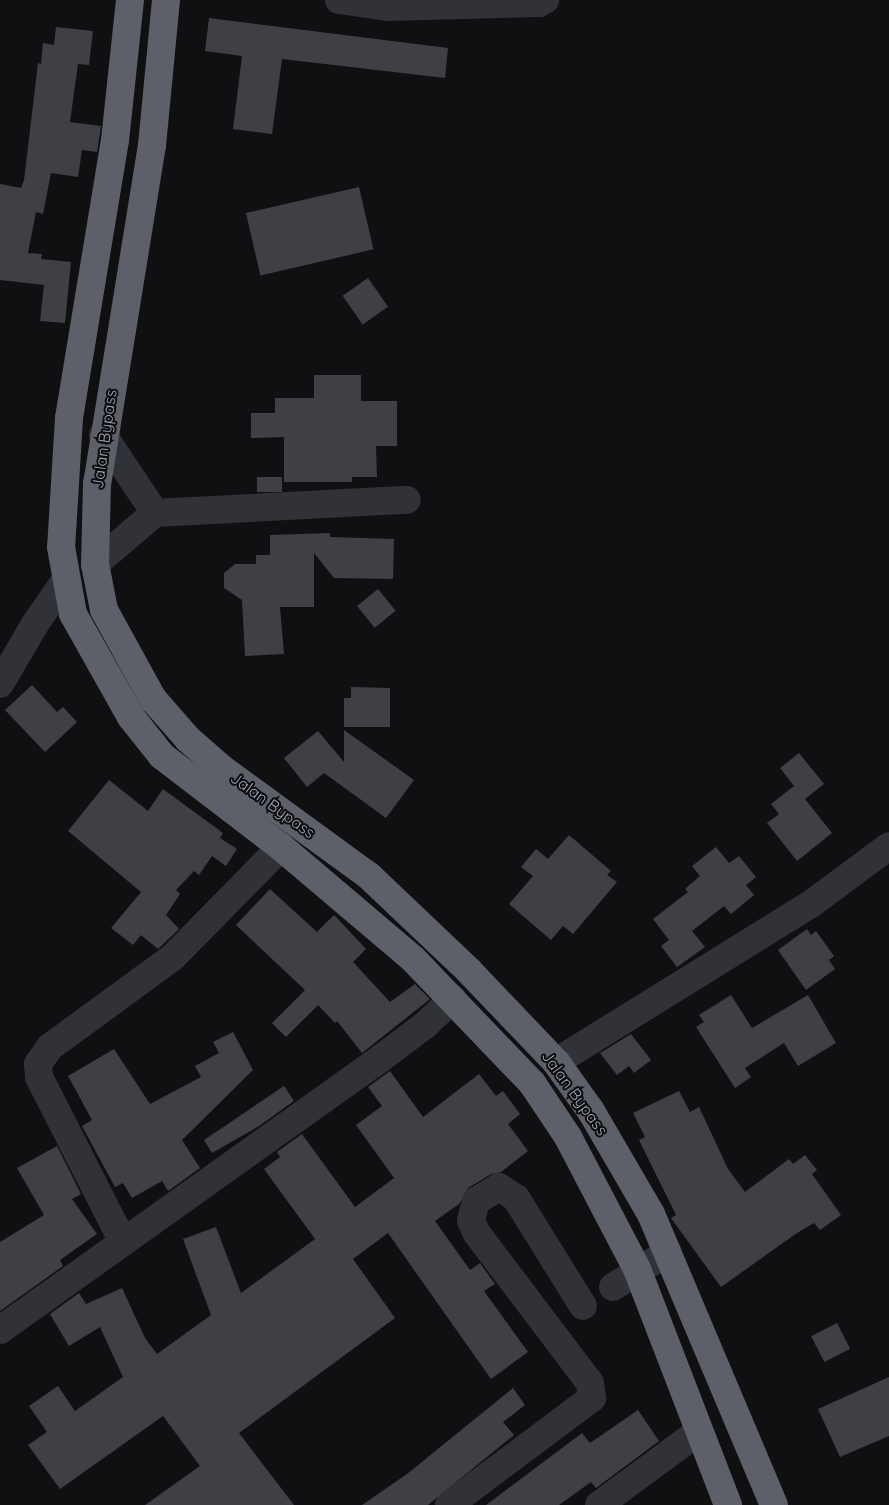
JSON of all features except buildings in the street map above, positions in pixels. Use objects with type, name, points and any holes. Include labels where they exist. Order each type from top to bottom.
[{"type":"highway","name":"Jalan Bypass","points":[[130,0],[114,140],[69,418],[61,547],[65,581],[73,614],[88,644],[131,718],[156,748],[281,847],[413,959],[454,999],[532,1083],[568,1137],[637,1269],[698,1432],[728,1505]]},
{"type":"highway","name":"Jalan Bypass","points":[[166,0],[152,145],[103,435],[97,483],[95,564],[104,610],[116,637],[153,700],[188,739],[221,768],[368,875],[469,971],[556,1062],[629,1172],[668,1252],[774,1505]]},
{"type":"highway","points":[[114,140],[152,145]]},
{"type":"street","points":[[340,0],[388,3],[539,4],[545,0]]},
{"type":"street","points":[[103,435],[154,513]]},
{"type":"street","points":[[95,564],[154,513],[407,500]]},
{"type":"street","points":[[0,684],[35,624],[65,581]]},
{"type":"street","points":[[556,1062],[811,904],[889,846]]},
{"type":"street","points":[[123,1242],[39,1076],[38,1064],[50,1047],[173,956],[281,847]]},
{"type":"street","points":[[0,1330],[379,1059],[425,1025],[454,999]]},
{"type":"street","points":[[449,1505],[592,1398],[590,1383],[550,1326],[476,1232],[471,1220],[476,1201],[498,1187],[516,1198],[598,1296]]},
{"type":"street","points":[[550,1326],[637,1269],[668,1252]]},
{"type":"street","points":[[599,1505],[698,1432]]}]
